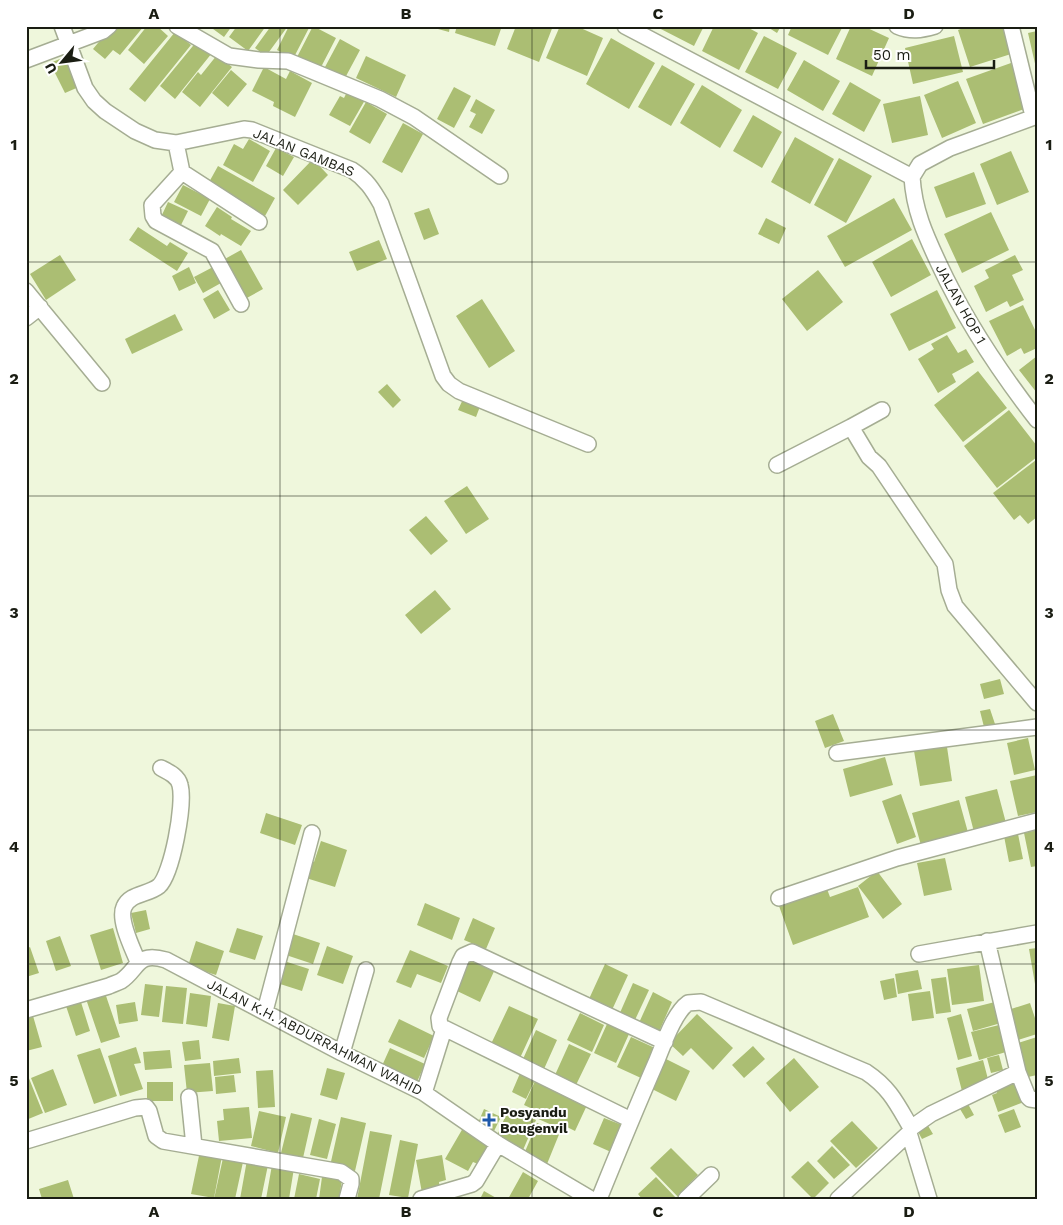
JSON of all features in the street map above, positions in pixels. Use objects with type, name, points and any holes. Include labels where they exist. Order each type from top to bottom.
[{"type":"street","name":"JALAN GAMBAS","points":[[62,26],[85,88],[94,101],[105,111],[135,131],[155,140],[176,143],[244,129],[252,130],[352,170],[363,177],[381,204],[443,376],[449,384],[459,391],[588,444]]},
{"type":"street","points":[[177,26],[229,56],[288,61],[380,99],[414,117],[500,176]]},
{"type":"street","points":[[624,26],[912,177],[920,164],[950,148],[1035,116],[1011,26]]},
{"type":"street","points":[[897,26],[918,31],[935,26]]},
{"type":"street","points":[[26,60],[106,29]]},
{"type":"street","points":[[176,143],[182,172],[259,222]]},
{"type":"street","points":[[182,172],[152,205],[153,216],[156,221],[212,251],[241,304]]},
{"type":"street","name":"JALAN HOP 1","points":[[912,177],[913,198],[921,224],[955,298],[1005,379],[1037,420]]},
{"type":"street","points":[[26,291],[102,384]]},
{"type":"street","points":[[26,318],[40,307]]},
{"type":"street","points":[[777,465],[882,410]]},
{"type":"street","points":[[851,427],[869,457],[879,466],[945,564],[949,590],[956,606],[1037,703]]},
{"type":"street","points":[[837,754],[1037,727]]},
{"type":"street","points":[[26,1010],[121,981],[138,962],[123,922],[122,910],[131,898],[158,886],[165,878],[177,838],[181,808],[180,786],[177,778],[160,768]]},
{"type":"street","points":[[779,898],[897,858],[1037,821]]},
{"type":"street","points":[[265,1011],[312,833]]},
{"type":"street","points":[[919,954],[1037,933]]},
{"type":"street","points":[[987,942],[1018,1072],[1030,1100],[1037,1100]]},
{"type":"street","points":[[631,1120],[440,1026],[438,1018],[460,962],[464,956],[472,952],[665,1042]]},
{"type":"street","name":"JALAN K.H. ABDURRAHMAN WAHID","points":[[138,962],[157,958],[166,960],[342,1053],[424,1093],[498,1144],[591,1199]]},
{"type":"street","points":[[342,1053],[366,970]]},
{"type":"street","points":[[599,1199],[665,1042],[680,1010],[688,1002],[701,1002],[866,1072],[878,1080],[890,1092],[910,1131],[929,1199]]},
{"type":"street","points":[[424,1093],[444,1029]]},
{"type":"street","points":[[838,1199],[910,1131],[931,1114],[1018,1072]]},
{"type":"street","points":[[189,1097],[194,1146]]},
{"type":"street","points":[[26,1141],[140,1106],[146,1107],[149,1111],[156,1136],[163,1141],[340,1172],[350,1179],[351,1184],[347,1199]]},
{"type":"street","points":[[421,1199],[472,1184],[476,1181],[498,1144]]},
{"type":"street","points":[[686,1199],[711,1175]]},
{"type":"building","points":[[112,26],[144,26],[120,55],[113,50],[105,59],[93,49]]},
{"type":"building","points":[[147,26],[157,26],[168,36],[144,64],[128,50]]},
{"type":"building","points":[[209,26],[232,26],[224,37]]},
{"type":"building","points":[[237,26],[266,26],[248,51],[229,37]]},
{"type":"building","points":[[271,26],[288,26],[266,56],[255,48]]},
{"type":"building","points":[[289,26],[310,26],[293,59],[277,50]]},
{"type":"building","points":[[313,26],[336,38],[319,71],[296,59]]},
{"type":"building","points":[[427,26],[450,26],[449,32]]},
{"type":"building","points":[[457,26],[502,26],[495,46],[455,33]]},
{"type":"building","points":[[516,26],[553,26],[539,62],[507,49]]},
{"type":"building","points":[[560,26],[576,26],[603,38],[587,76],[546,58]]},
{"type":"building","points":[[655,26],[704,26],[694,46]]},
{"type":"building","points":[[714,26],[745,26],[758,33],[739,70],[702,51]]},
{"type":"building","points":[[766,26],[781,26],[777,33]]},
{"type":"building","points":[[792,26],[843,26],[828,55],[788,35]]},
{"type":"building","points":[[851,26],[863,26],[889,38],[872,76],[836,59]]},
{"type":"building","points":[[969,26],[1002,26],[1011,54],[970,67],[958,30]]},
{"type":"building","points":[[1037,31],[1037,68],[1036,68],[1028,33]]},
{"type":"building","points":[[175,32],[191,45],[145,102],[129,89]]},
{"type":"building","points":[[764,36],[797,53],[778,89],[745,72]]},
{"type":"building","points":[[954,36],[963,72],[913,84],[905,48]]},
{"type":"building","points":[[611,38],[655,63],[629,109],[586,84]]},
{"type":"building","points":[[340,39],[360,50],[345,78],[325,67]]},
{"type":"building","points":[[197,41],[212,53],[175,99],[160,86]]},
{"type":"building","points":[[217,55],[232,67],[200,107],[182,92],[198,72],[201,75]]},
{"type":"building","points":[[67,56],[81,86],[65,93],[50,63]]},
{"type":"building","points":[[366,56],[406,75],[396,97],[356,78]]},
{"type":"building","points":[[804,60],[840,81],[823,111],[787,90]]},
{"type":"building","points":[[1011,63],[1027,108],[983,124],[966,79]]},
{"type":"building","points":[[662,65],[695,84],[671,126],[638,107]]},
{"type":"building","points":[[264,67],[286,79],[290,71],[312,83],[295,117],[273,106],[274,102],[252,91]]},
{"type":"building","points":[[231,70],[247,84],[228,107],[212,93]]},
{"type":"building","points":[[958,81],[976,123],[942,138],[924,95]]},
{"type":"building","points":[[850,82],[881,100],[864,132],[832,114]]},
{"type":"building","points":[[702,85],[742,110],[720,148],[680,123]]},
{"type":"building","points":[[454,87],[471,96],[454,128],[437,119]]},
{"type":"building","points":[[348,90],[365,100],[350,126],[329,115],[340,96],[344,98]]},
{"type":"building","points":[[920,96],[928,135],[892,143],[883,104]]},
{"type":"building","points":[[476,99],[495,110],[482,134],[469,127],[476,114],[470,111]]},
{"type":"building","points":[[366,102],[387,114],[370,144],[349,132]]},
{"type":"building","points":[[753,115],[782,132],[762,168],[733,151]]},
{"type":"building","points":[[403,123],[423,134],[402,173],[382,162]]},
{"type":"building","points":[[795,137],[834,159],[810,204],[771,182]]},
{"type":"building","points":[[249,139],[270,151],[253,182],[223,165],[234,144],[243,149]]},
{"type":"building","points":[[276,148],[294,157],[283,176],[266,166]]},
{"type":"building","points":[[1011,151],[1029,192],[997,205],[980,164]]},
{"type":"building","points":[[839,158],[872,176],[846,223],[814,205]]},
{"type":"building","points":[[313,159],[328,175],[298,205],[283,190]]},
{"type":"building","points":[[218,166],[275,198],[265,216],[208,184]]},
{"type":"building","points":[[974,172],[986,204],[946,218],[934,187]]},
{"type":"building","points":[[183,185],[210,199],[201,216],[174,202]]},
{"type":"building","points":[[894,198],[912,230],[845,267],[827,236]]},
{"type":"building","points":[[168,202],[188,211],[180,227],[161,217]]},
{"type":"building","points":[[217,207],[232,217],[231,219],[251,231],[241,246],[205,226]]},
{"type":"building","points":[[429,208],[439,234],[424,240],[414,213]]},
{"type":"building","points":[[991,212],[1009,250],[962,273],[944,234]]},
{"type":"building","points":[[766,218],[786,228],[779,244],[758,234]]},
{"type":"building","points":[[138,227],[167,246],[170,242],[188,253],[177,271],[129,240]]},
{"type":"building","points":[[912,239],[931,275],[891,297],[872,262]]},
{"type":"building","points":[[379,240],[387,259],[357,271],[349,252]]},
{"type":"building","points":[[241,250],[263,289],[245,299],[223,260]]},
{"type":"building","points":[[60,255],[76,280],[46,300],[30,274]]},
{"type":"building","points":[[1015,255],[1023,270],[1012,275],[1024,300],[1010,307],[1007,301],[986,312],[974,286],[989,278],[985,270]]},
{"type":"building","points":[[189,267],[196,283],[179,291],[172,276]]},
{"type":"building","points":[[213,267],[221,283],[203,293],[194,277]]},
{"type":"building","points":[[818,270],[843,302],[807,331],[782,299]]},
{"type":"building","points":[[218,290],[230,310],[214,319],[203,299]]},
{"type":"building","points":[[937,290],[956,328],[909,351],[890,314]]},
{"type":"building","points":[[482,299],[515,351],[489,368],[456,316]]},
{"type":"building","points":[[1023,305],[1037,334],[1037,348],[1024,354],[1021,348],[1007,356],[989,321]]},
{"type":"building","points":[[175,314],[183,330],[132,354],[125,339]]},
{"type":"building","points":[[947,335],[958,353],[966,349],[974,362],[952,374],[956,382],[938,393],[918,359],[934,349],[931,344]]},
{"type":"building","points":[[1037,356],[1037,393],[1019,370]]},
{"type":"building","points":[[978,371],[1007,408],[963,442],[934,405]]},
{"type":"building","points":[[387,384],[401,400],[393,408],[378,392]]},
{"type":"building","points":[[464,397],[481,404],[476,417],[458,410]]},
{"type":"building","points":[[1009,410],[1037,446],[1037,457],[997,488],[964,446]]},
{"type":"building","points":[[1036,460],[1037,517],[1028,524],[1020,515],[1014,520],[993,493]]},
{"type":"building","points":[[467,486],[489,519],[466,534],[444,501]]},
{"type":"building","points":[[426,516],[448,541],[431,555],[409,530]]},
{"type":"building","points":[[435,590],[451,609],[421,634],[405,615]]},
{"type":"building","points":[[1000,679],[1004,694],[984,699],[980,684]]},
{"type":"building","points":[[990,709],[995,724],[984,727],[980,711]]},
{"type":"building","points":[[833,714],[844,741],[825,748],[815,721]]},
{"type":"building","points":[[1028,738],[1035,770],[1014,775],[1007,743]]},
{"type":"building","points":[[947,747],[952,781],[920,786],[914,751]]},
{"type":"building","points":[[885,757],[893,785],[850,797],[843,769]]},
{"type":"building","points":[[1037,775],[1037,812],[1018,816],[1010,781]]},
{"type":"building","points":[[997,789],[1006,823],[974,832],[965,797]]},
{"type":"building","points":[[901,794],[916,837],[897,844],[882,801]]},
{"type":"building","points":[[959,800],[969,836],[922,849],[912,813]]},
{"type":"building","points":[[266,813],[302,825],[295,845],[260,833]]},
{"type":"building","points":[[1037,830],[1037,866],[1031,867],[1024,833]]},
{"type":"building","points":[[1018,834],[1023,859],[1009,862],[1004,836]]},
{"type":"building","points":[[321,841],[347,850],[335,887],[306,878],[311,861],[314,862]]},
{"type":"building","points":[[945,858],[952,890],[924,896],[917,863]]},
{"type":"building","points":[[877,871],[902,904],[883,919],[858,886]]},
{"type":"building","points":[[858,887],[869,917],[793,945],[779,906],[827,889],[830,897]]},
{"type":"building","points":[[425,903],[460,918],[452,940],[417,925]]},
{"type":"building","points":[[146,910],[150,929],[136,933],[131,913]]},
{"type":"building","points":[[473,918],[495,928],[486,949],[464,940]]},
{"type":"building","points":[[113,928],[123,963],[101,970],[90,935]]},
{"type":"building","points":[[237,928],[263,936],[255,960],[229,952]]},
{"type":"building","points":[[293,934],[320,943],[313,964],[286,955]]},
{"type":"building","points":[[60,936],[71,966],[56,971],[46,941]]},
{"type":"building","points":[[196,941],[224,951],[216,975],[188,966]]},
{"type":"building","points":[[327,946],[353,956],[343,984],[317,975]]},
{"type":"building","points":[[30,947],[39,973],[26,977],[26,949]]},
{"type":"building","points":[[1037,948],[1037,984],[1035,984],[1029,949]]},
{"type":"building","points":[[410,950],[448,966],[441,983],[417,974],[411,988],[396,982]]},
{"type":"building","points":[[471,955],[496,967],[480,1002],[455,990]]},
{"type":"building","points":[[284,961],[309,969],[302,991],[277,983]]},
{"type":"building","points":[[605,964],[628,975],[612,1010],[589,999]]},
{"type":"building","points":[[979,965],[984,1001],[952,1005],[947,969]]},
{"type":"building","points":[[918,970],[922,989],[898,994],[895,974]]},
{"type":"building","points":[[946,977],[951,1012],[936,1014],[931,979]]},
{"type":"building","points":[[894,978],[897,997],[884,1000],[880,981]]},
{"type":"building","points":[[633,983],[649,990],[634,1022],[619,1015]]},
{"type":"building","points":[[145,984],[163,986],[159,1017],[141,1015]]},
{"type":"building","points":[[166,986],[187,988],[183,1024],[162,1022]]},
{"type":"building","points":[[104,990],[120,1037],[101,1043],[85,996]]},
{"type":"building","points":[[930,991],[934,1018],[912,1021],[908,994]]},
{"type":"building","points":[[653,992],[672,1002],[658,1034],[638,1025]]},
{"type":"building","points":[[190,993],[211,996],[207,1027],[186,1024]]},
{"type":"building","points":[[80,999],[90,1031],[76,1036],[65,1003]]},
{"type":"building","points":[[135,1002],[138,1021],[119,1024],[116,1005]]},
{"type":"building","points":[[995,1002],[1001,1023],[973,1031],[967,1009]]},
{"type":"building","points":[[218,1003],[235,1006],[229,1041],[212,1038]]},
{"type":"building","points":[[1030,1003],[1037,1024],[1037,1034],[1018,1040],[1008,1010]]},
{"type":"building","points":[[509,1006],[538,1019],[520,1058],[491,1044]]},
{"type":"building","points":[[31,1009],[42,1047],[26,1051],[26,1011]]},
{"type":"building","points":[[580,1013],[604,1025],[592,1052],[567,1040]]},
{"type":"building","points":[[697,1014],[733,1048],[713,1070],[691,1048],[683,1056],[669,1043]]},
{"type":"building","points":[[961,1014],[972,1056],[958,1060],[947,1018]]},
{"type":"building","points":[[399,1019],[434,1036],[424,1058],[388,1042]]},
{"type":"building","points":[[607,1024],[629,1034],[616,1063],[594,1053]]},
{"type":"building","points":[[999,1025],[1006,1052],[979,1060],[971,1032]]},
{"type":"building","points":[[536,1030],[557,1040],[544,1069],[523,1059]]},
{"type":"building","points":[[631,1037],[655,1048],[641,1078],[617,1067]]},
{"type":"building","points":[[1037,1037],[1037,1075],[1028,1077],[1018,1043]]},
{"type":"building","points":[[199,1040],[201,1059],[185,1061],[182,1042]]},
{"type":"building","points":[[569,1044],[591,1054],[576,1085],[555,1075]]},
{"type":"building","points":[[753,1046],[765,1059],[744,1078],[732,1065]]},
{"type":"building","points":[[136,1047],[141,1063],[134,1064],[143,1089],[120,1096],[108,1056]]},
{"type":"building","points":[[100,1048],[117,1096],[94,1104],[77,1055]]},
{"type":"building","points":[[390,1048],[425,1064],[416,1084],[381,1068]]},
{"type":"building","points":[[170,1050],[172,1068],[145,1070],[143,1052]]},
{"type":"building","points":[[999,1055],[1003,1070],[991,1073],[987,1058]]},
{"type":"building","points":[[239,1058],[241,1073],[214,1076],[213,1061]]},
{"type":"building","points":[[664,1058],[690,1071],[676,1101],[650,1088]]},
{"type":"building","points":[[794,1058],[819,1087],[790,1112],[766,1083]]},
{"type":"building","points":[[983,1060],[989,1083],[962,1091],[956,1068]]},
{"type":"building","points":[[210,1063],[213,1091],[187,1093],[184,1065]]},
{"type":"building","points":[[327,1068],[345,1073],[337,1100],[320,1095]]},
{"type":"building","points":[[53,1069],[67,1105],[45,1113],[31,1078]]},
{"type":"building","points":[[273,1070],[275,1107],[258,1108],[256,1071]]},
{"type":"building","points":[[26,1071],[43,1113],[26,1120]]},
{"type":"building","points":[[521,1071],[536,1078],[526,1099],[512,1092]]},
{"type":"building","points":[[234,1075],[236,1092],[216,1094],[215,1077]]},
{"type":"building","points":[[1014,1077],[1024,1102],[998,1112],[992,1095],[997,1093],[994,1085]]},
{"type":"building","points":[[536,1079],[588,1103],[575,1131],[563,1125],[561,1129],[536,1118],[539,1112],[524,1105]]},
{"type":"building","points":[[147,1082],[173,1082],[173,1101],[147,1101]]},
{"type":"building","points":[[968,1104],[974,1115],[966,1119],[960,1109]]},
{"type":"building","points":[[249,1107],[252,1138],[219,1141],[217,1121],[224,1120],[223,1109]]},
{"type":"building","points":[[509,1108],[536,1120],[523,1150],[496,1138]]},
{"type":"building","name":"Posyandu Bougenvil","points":[[484,1109],[501,1117],[494,1131],[478,1123]]},
{"type":"building","points":[[1014,1109],[1021,1127],[1005,1133],[998,1115]]},
{"type":"building","points":[[259,1111],[286,1117],[278,1153],[251,1146]]},
{"type":"building","points":[[291,1113],[312,1118],[303,1158],[281,1153]]},
{"type":"building","points":[[341,1117],[366,1123],[355,1171],[330,1166]]},
{"type":"building","points":[[604,1118],[622,1125],[611,1152],[593,1144]]},
{"type":"building","points":[[319,1119],[336,1124],[327,1159],[310,1155]]},
{"type":"building","points":[[852,1121],[878,1148],[856,1168],[830,1141]]},
{"type":"building","points":[[537,1123],[560,1132],[547,1164],[524,1154]]},
{"type":"building","points":[[927,1124],[933,1134],[922,1139],[917,1130]]},
{"type":"building","points":[[463,1128],[490,1143],[478,1164],[473,1162],[468,1171],[445,1159]]},
{"type":"building","points":[[370,1131],[392,1135],[379,1199],[357,1199]]},
{"type":"building","points":[[400,1140],[418,1144],[408,1198],[389,1195]]},
{"type":"building","points":[[832,1146],[850,1165],[834,1179],[817,1161]]},
{"type":"building","points":[[671,1148],[698,1175],[687,1186],[690,1189],[680,1199],[650,1168]]},
{"type":"building","points":[[200,1151],[222,1156],[214,1198],[191,1194]]},
{"type":"building","points":[[442,1155],[446,1180],[439,1182],[440,1190],[422,1193],[416,1160]]},
{"type":"building","points":[[223,1158],[243,1162],[235,1199],[214,1199]]},
{"type":"building","points":[[247,1160],[268,1165],[261,1199],[240,1199]]},
{"type":"building","points":[[808,1161],[829,1183],[813,1199],[791,1177]]},
{"type":"building","points":[[272,1165],[294,1168],[289,1199],[266,1199]]},
{"type":"building","points":[[523,1172],[538,1181],[528,1199],[508,1199]]},
{"type":"building","points":[[299,1174],[320,1179],[316,1199],[294,1199]]},
{"type":"building","points":[[322,1177],[342,1180],[339,1199],[319,1199]]},
{"type":"building","points":[[656,1177],[677,1199],[642,1199],[638,1194]]},
{"type":"building","points":[[68,1180],[74,1199],[42,1199],[39,1189]]},
{"type":"building","points":[[484,1191],[498,1199],[480,1199]]},
{"type":"place","name":"Posyandu Bougenvil","points":[[489,1120]]}]
